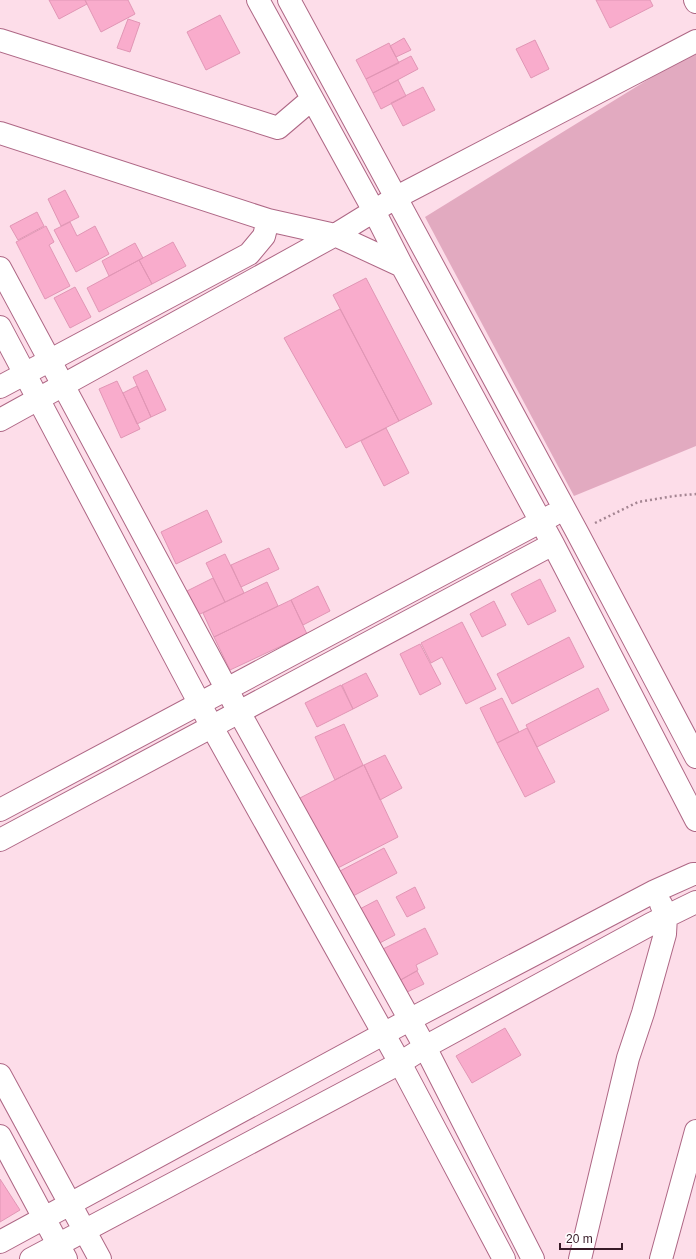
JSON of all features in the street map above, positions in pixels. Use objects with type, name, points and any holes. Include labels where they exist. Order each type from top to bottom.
[{"type":"street","points":[[258,0],[374,211],[402,266],[553,544],[696,820]]},
{"type":"street","points":[[289,0],[577,532],[696,757]]},
{"type":"street","points":[[0,40],[278,128],[312,99]]},
{"type":"street","points":[[0,420],[335,235],[395,198],[696,41]]},
{"type":"street","points":[[0,133],[268,220],[335,235],[402,266]]},
{"type":"street","points":[[0,387],[249,254],[264,236],[268,220]]},
{"type":"street","points":[[0,268],[226,689],[425,1048],[533,1259]]},
{"type":"street","points":[[0,327],[199,704],[400,1063],[504,1259]]},
{"type":"street","points":[[0,810],[564,509]]},
{"type":"street","points":[[0,840],[553,544]]},
{"type":"street","points":[[0,1242],[409,1020],[656,891],[696,874]]},
{"type":"street","points":[[580,1259],[628,1058],[666,934],[666,916],[656,891]]},
{"type":"street","points":[[31,1259],[62,1252],[84,1230],[400,1063],[666,916],[696,902]]},
{"type":"street","points":[[0,1075],[100,1259]]},
{"type":"street","points":[[661,1259],[696,1130]]},
{"type":"street","points":[[0,1136],[62,1252]]},
{"type":"path","points":[[577,532],[638,502],[696,494]]},
{"type":"shaded area","points":[[696,50],[696,446],[574,496],[425,217]]},
{"type":"building","points":[[49,0],[85,0],[87,4],[59,19]]},
{"type":"building","points":[[85,0],[128,0],[135,14],[101,32]]},
{"type":"building","points":[[596,0],[650,0],[653,6],[610,28]]},
{"type":"building","points":[[220,15],[240,53],[206,70],[187,32]]},
{"type":"building","points":[[128,19],[140,23],[130,52],[117,48]]},
{"type":"building","points":[[404,38],[411,50],[396,57],[390,46]]},
{"type":"building","points":[[535,40],[549,69],[531,78],[516,49]]},
{"type":"building","points":[[389,43],[399,63],[366,79],[356,60]]},
{"type":"building","points":[[411,56],[418,69],[373,93],[366,79]]},
{"type":"building","points":[[398,80],[406,96],[381,109],[373,93]]},
{"type":"building","points":[[423,87],[435,110],[403,126],[391,103]]},
{"type":"building","points":[[65,190],[79,217],[61,226],[48,199]]},
{"type":"building","points":[[37,212],[44,226],[18,240],[10,226]]},
{"type":"building","points":[[70,222],[77,236],[95,226],[109,254],[76,272],[54,230]]},
{"type":"building","points":[[46,226],[54,242],[49,245],[70,286],[45,299],[16,242]]},
{"type":"building","points":[[173,242],[186,266],[152,284],[139,260]]},
{"type":"building","points":[[135,243],[143,258],[109,276],[102,261]]},
{"type":"building","points":[[139,260],[152,284],[99,312],[87,288]]},
{"type":"building","points":[[366,278],[432,404],[399,421],[333,295]]},
{"type":"building","points":[[75,287],[91,317],[70,328],[54,298]]},
{"type":"building","points":[[340,309],[399,421],[346,448],[284,338]]},
{"type":"building","points":[[147,370],[166,410],[151,417],[133,377]]},
{"type":"building","points":[[117,381],[140,429],[121,438],[99,389]]},
{"type":"building","points":[[137,386],[151,417],[137,424],[123,393]]},
{"type":"building","points":[[386,428],[409,473],[384,486],[361,441]]},
{"type":"building","points":[[207,510],[222,542],[176,564],[161,532]]},
{"type":"building","points":[[269,548],[279,569],[241,587],[231,565]]},
{"type":"building","points":[[225,554],[244,593],[225,602],[206,563]]},
{"type":"building","points":[[213,578],[225,602],[198,615],[187,591]]},
{"type":"building","points":[[540,579],[556,611],[528,625],[511,594]]},
{"type":"building","points":[[267,582],[278,606],[214,637],[203,613]]},
{"type":"building","points":[[318,586],[330,611],[303,625],[291,600]]},
{"type":"building","points":[[291,600],[307,634],[230,670],[214,637]]},
{"type":"building","points":[[494,601],[506,625],[482,637],[470,614]]},
{"type":"building","points":[[462,622],[496,689],[466,704],[442,657],[431,663],[421,643]]},
{"type":"building","points":[[569,637],[584,667],[512,704],[497,674]]},
{"type":"building","points":[[420,644],[441,684],[420,695],[400,654]]},
{"type":"building","points":[[366,673],[378,696],[353,709],[342,685]]},
{"type":"building","points":[[341,685],[353,709],[317,727],[305,703]]},
{"type":"building","points":[[598,688],[609,710],[537,747],[526,725]]},
{"type":"building","points":[[502,698],[519,732],[497,743],[480,708]]},
{"type":"building","points":[[344,724],[363,765],[335,780],[315,737]]},
{"type":"building","points":[[527,728],[555,782],[525,797],[497,743]]},
{"type":"building","points":[[385,755],[402,788],[380,800],[364,765]]},
{"type":"building","points":[[364,765],[398,837],[334,870],[298,799]]},
{"type":"building","points":[[384,848],[397,873],[353,896],[340,871]]},
{"type":"building","points":[[415,887],[425,908],[407,917],[396,897]]},
{"type":"building","points":[[377,900],[395,935],[374,946],[356,911]]},
{"type":"building","points":[[425,928],[438,954],[416,965],[418,970],[397,982],[381,950]]},
{"type":"building","points":[[417,971],[424,984],[403,994],[397,982]]},
{"type":"building","points":[[505,1028],[521,1055],[472,1083],[456,1056]]},
{"type":"building","points":[[0,1179],[20,1210],[0,1222]]}]
